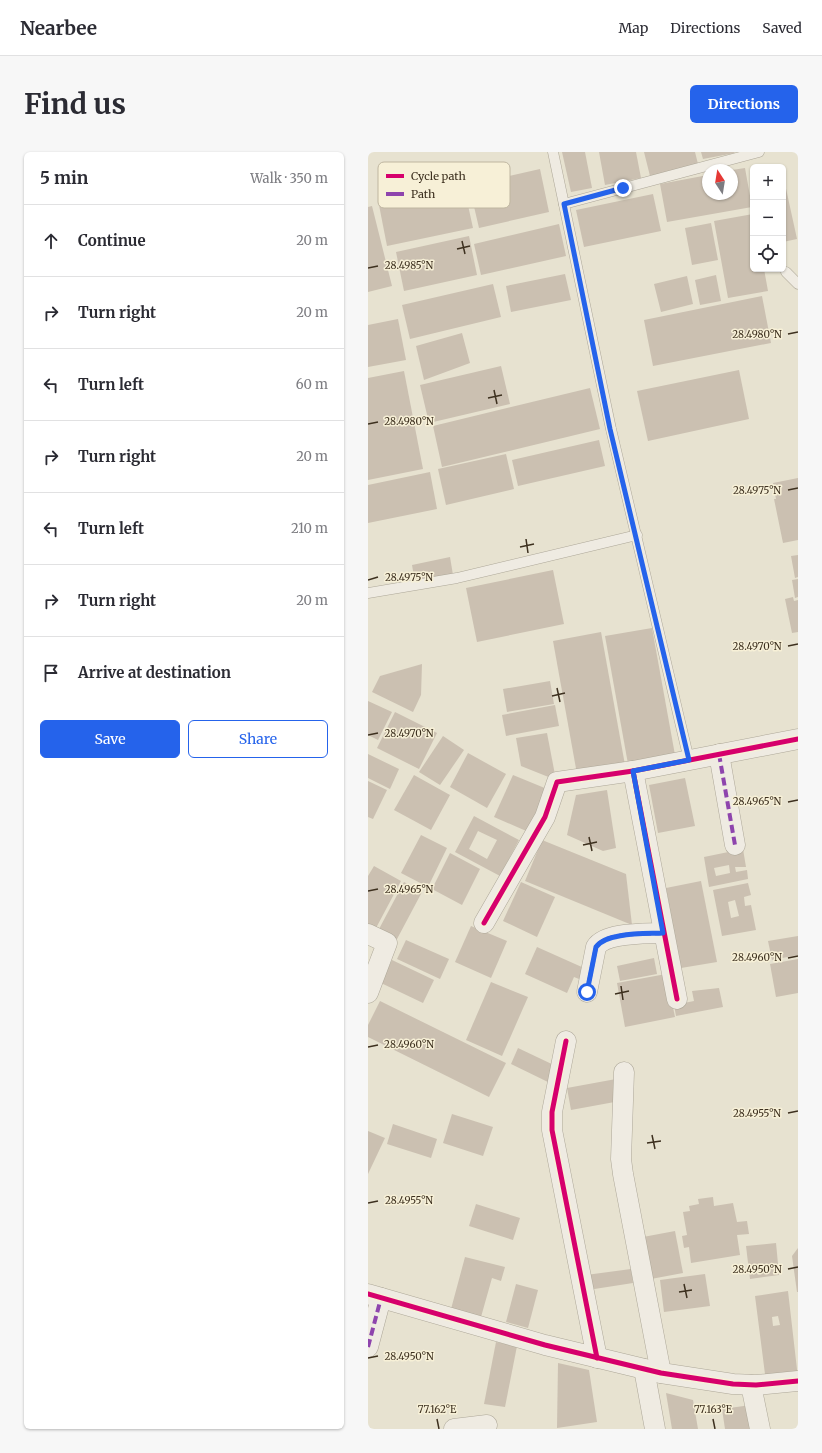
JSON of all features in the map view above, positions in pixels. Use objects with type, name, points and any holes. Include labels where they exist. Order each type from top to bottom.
[{"type":"street","points":[[484,923],[545,817],[557,782],[633,771],[798,739]]},
{"type":"street","points":[[719,754],[735,845]]},
{"type":"street","points":[[633,771],[663,933],[677,999]]},
{"type":"street","points":[[587,992],[596,947],[599,943],[614,937],[663,933]]},
{"type":"street","points":[[368,934],[387,943],[368,993]]},
{"type":"street","points":[[566,1041],[552,1112],[552,1130],[597,1358]]},
{"type":"street","points":[[624,1072],[621,1159],[652,1371],[655,1429]]},
{"type":"street","points":[[368,1347],[375,1296],[545,1345],[652,1371],[751,1385],[798,1381]]},
{"type":"street","points":[[751,1385],[760,1429]]},
{"type":"street","points":[[454,1429],[487,1425]]},
{"type":"lane","points":[[553,152],[610,429],[637,535],[689,760]]},
{"type":"lane","points":[[564,204],[759,152]]},
{"type":"lane","points":[[786,272],[798,284]]},
{"type":"lane","points":[[368,593],[457,578],[637,535]]},
{"type":"building","points":[[562,152],[585,152],[592,188],[571,192]]},
{"type":"building","points":[[599,152],[636,152],[641,178],[605,185]]},
{"type":"building","points":[[644,152],[695,152],[698,164],[650,176]]},
{"type":"building","points":[[701,152],[734,152],[735,153],[703,159]]},
{"type":"building","points":[[745,168],[750,196],[750,207],[667,222],[660,184],[702,176],[702,200],[738,200],[738,169]]},
{"type":"building","points":[[540,169],[549,212],[479,228],[474,208],[510,208],[510,176]]},
{"type":"building","points":[[786,189],[797,239],[786,241]]},
{"type":"building","points":[[653,194],[661,231],[584,247],[576,210]]},
{"type":"building","points":[[372,206],[392,286],[368,292],[368,207]]},
{"type":"building","points":[[380,208],[469,208],[473,228],[387,246]]},
{"type":"building","points":[[750,215],[750,272],[765,272],[768,291],[728,298],[714,221]]},
{"type":"building","points":[[711,223],[718,260],[692,265],[685,228]]},
{"type":"building","points":[[559,224],[566,256],[481,275],[474,244]]},
{"type":"building","points":[[469,236],[477,275],[404,291],[396,252]]},
{"type":"building","points":[[565,274],[571,300],[511,312],[506,286]]},
{"type":"building","points":[[716,275],[721,301],[700,305],[695,280]]},
{"type":"building","points":[[687,276],[693,304],[661,312],[654,284]]},
{"type":"building","points":[[493,284],[501,317],[410,339],[402,305]]},
{"type":"building","points":[[762,296],[771,343],[653,366],[644,320]]},
{"type":"building","points":[[398,319],[406,360],[368,367],[368,325]]},
{"type":"building","points":[[462,333],[470,363],[424,380],[416,346]]},
{"type":"building","points":[[501,366],[510,404],[429,423],[420,385]]},
{"type":"building","points":[[739,370],[749,419],[648,441],[637,391]]},
{"type":"building","points":[[404,371],[423,469],[368,480],[368,378]]},
{"type":"building","points":[[590,388],[600,429],[442,467],[433,426]]},
{"type":"building","points":[[599,440],[605,466],[518,486],[512,460]]},
{"type":"building","points":[[506,454],[514,489],[446,505],[438,469]]},
{"type":"building","points":[[430,472],[437,509],[368,523],[368,485]]},
{"type":"building","points":[[798,478],[798,540],[783,543],[774,499],[776,499],[773,483]]},
{"type":"building","points":[[798,555],[798,577],[795,578],[791,556]]},
{"type":"building","points":[[450,557],[453,575],[415,582],[412,565]]},
{"type":"building","points":[[553,570],[564,624],[477,642],[466,588]]},
{"type":"building","points":[[798,579],[798,597],[795,598],[792,580]]},
{"type":"building","points":[[793,597],[794,601],[798,600],[798,632],[792,633],[785,599]]},
{"type":"building","points":[[652,628],[675,755],[628,764],[605,636]]},
{"type":"building","points":[[601,632],[625,765],[577,774],[553,641]]},
{"type":"building","points":[[422,664],[421,695],[413,712],[372,692],[380,676]]},
{"type":"building","points":[[550,681],[554,704],[507,712],[503,689]]},
{"type":"building","points":[[368,701],[392,712],[378,740],[368,735]]},
{"type":"building","points":[[555,705],[559,726],[506,736],[502,715]]},
{"type":"building","points":[[395,712],[437,733],[419,769],[377,748]]},
{"type":"building","points":[[547,733],[556,780],[521,766],[516,738]]},
{"type":"building","points":[[443,736],[464,750],[440,785],[419,772]]},
{"type":"building","points":[[468,753],[506,774],[487,808],[450,787]]},
{"type":"building","points":[[368,754],[399,769],[390,789],[368,778]]},
{"type":"building","points":[[414,775],[450,795],[431,830],[394,810]]},
{"type":"building","points":[[513,775],[552,791],[533,834],[494,817]]},
{"type":"building","points":[[685,778],[695,826],[658,833],[649,785]]},
{"type":"building","points":[[368,781],[387,790],[373,819],[368,817]]},
{"type":"building","points":[[607,790],[616,848],[603,851],[567,835],[576,795]]},
{"type":"building","points":[[474,816],[519,840],[500,876],[455,852]],"holes":[[[478,831],[497,840],[487,859],[469,849]]]},
{"type":"building","points":[[421,835],[447,848],[428,887],[401,873]]},
{"type":"building","points":[[542,840],[626,874],[632,925],[525,881]]},
{"type":"building","points":[[743,849],[746,867],[735,867],[736,872],[747,870],[748,879],[709,887],[704,857]],"holes":[[[729,865],[730,873],[716,876],[714,868]]]},
{"type":"building","points":[[450,853],[480,869],[462,905],[432,889]]},
{"type":"building","points":[[374,866],[401,881],[376,928],[368,924],[368,876]]},
{"type":"building","points":[[701,881],[717,962],[681,968],[666,888]]},
{"type":"building","points":[[404,882],[422,892],[397,939],[379,929]]},
{"type":"building","points":[[521,882],[555,897],[537,937],[503,921]]},
{"type":"building","points":[[748,883],[751,895],[744,897],[745,906],[751,905],[756,930],[722,936],[713,890]],"holes":[[[735,900],[739,916],[731,918],[728,902]]]},
{"type":"building","points":[[471,926],[507,941],[491,978],[455,962]]},
{"type":"building","points":[[798,936],[798,955],[772,960],[768,941]]},
{"type":"building","points":[[406,940],[449,959],[440,979],[397,959]]},
{"type":"building","points":[[537,947],[584,968],[579,979],[574,977],[567,993],[525,974]]},
{"type":"building","points":[[654,958],[657,974],[620,981],[617,966]]},
{"type":"building","points":[[798,959],[798,993],[776,997],[770,964]]},
{"type":"building","points":[[392,960],[434,980],[423,1003],[381,983]]},
{"type":"building","points":[[666,974],[675,1017],[625,1027],[617,983]]},
{"type":"building","points":[[491,982],[528,997],[502,1056],[466,1040]]},
{"type":"building","points":[[719,988],[723,1007],[676,1016],[674,1005],[694,1001],[692,991]]},
{"type":"building","points":[[380,1001],[506,1063],[489,1097],[368,1037],[368,1025]]},
{"type":"building","points":[[518,1048],[558,1067],[550,1083],[511,1064]]},
{"type":"building","points":[[616,1079],[620,1101],[571,1110],[567,1088]]},
{"type":"building","points":[[452,1114],[493,1127],[483,1156],[443,1143]]},
{"type":"building","points":[[393,1124],[437,1139],[431,1158],[387,1144]]},
{"type":"building","points":[[368,1131],[385,1138],[368,1174]]},
{"type":"building","points":[[713,1197],[714,1206],[733,1203],[737,1222],[747,1221],[749,1234],[737,1235],[740,1255],[691,1263],[689,1247],[684,1248],[682,1236],[687,1235],[683,1212],[690,1211],[689,1206],[699,1204],[698,1199]]},
{"type":"building","points":[[476,1204],[520,1218],[513,1240],[469,1226]]},
{"type":"building","points":[[675,1231],[683,1273],[651,1279],[643,1237]]},
{"type":"building","points":[[776,1243],[779,1275],[750,1279],[746,1246]]},
{"type":"building","points":[[798,1248],[798,1292],[797,1292],[792,1256]]},
{"type":"building","points":[[465,1257],[505,1267],[501,1281],[492,1278],[481,1317],[451,1309]]},
{"type":"building","points":[[631,1269],[633,1283],[588,1290],[586,1275]]},
{"type":"building","points":[[705,1274],[710,1306],[664,1312],[660,1280]]},
{"type":"building","points":[[516,1284],[538,1290],[528,1328],[506,1322]]},
{"type":"building","points":[[788,1291],[798,1378],[766,1382],[755,1296]],"holes":[[[778,1316],[780,1325],[773,1326],[772,1317]]]},
{"type":"building","points":[[496,1342],[517,1346],[505,1407],[484,1404]]},
{"type":"building","points":[[558,1363],[589,1370],[597,1422],[557,1428]]},
{"type":"building","points":[[666,1393],[693,1400],[698,1429],[672,1429]]},
{"type":"building","points":[[751,1405],[754,1429],[725,1429],[722,1409]]},
{"type":"marked path","points":[[719,754],[735,845]]},
{"type":"marked path","points":[[587,992],[596,947],[601,942],[617,936],[663,933]]},
{"type":"marked path","points":[[368,1347],[381,1298]]},
{"type":"cycle path","points":[[484,923],[545,817],[557,782],[633,771],[798,739]]},
{"type":"cycle path","points":[[633,771],[677,999]]},
{"type":"cycle path","points":[[566,1041],[552,1112],[552,1130],[597,1358]]},
{"type":"cycle path","points":[[368,1294],[545,1345],[661,1373],[733,1384],[756,1385],[798,1381]]},
{"type":"route","points":[[587,992],[596,947],[599,943],[607,938],[663,933],[633,771],[689,760],[626,486],[610,429],[564,204],[623,188]]}]
